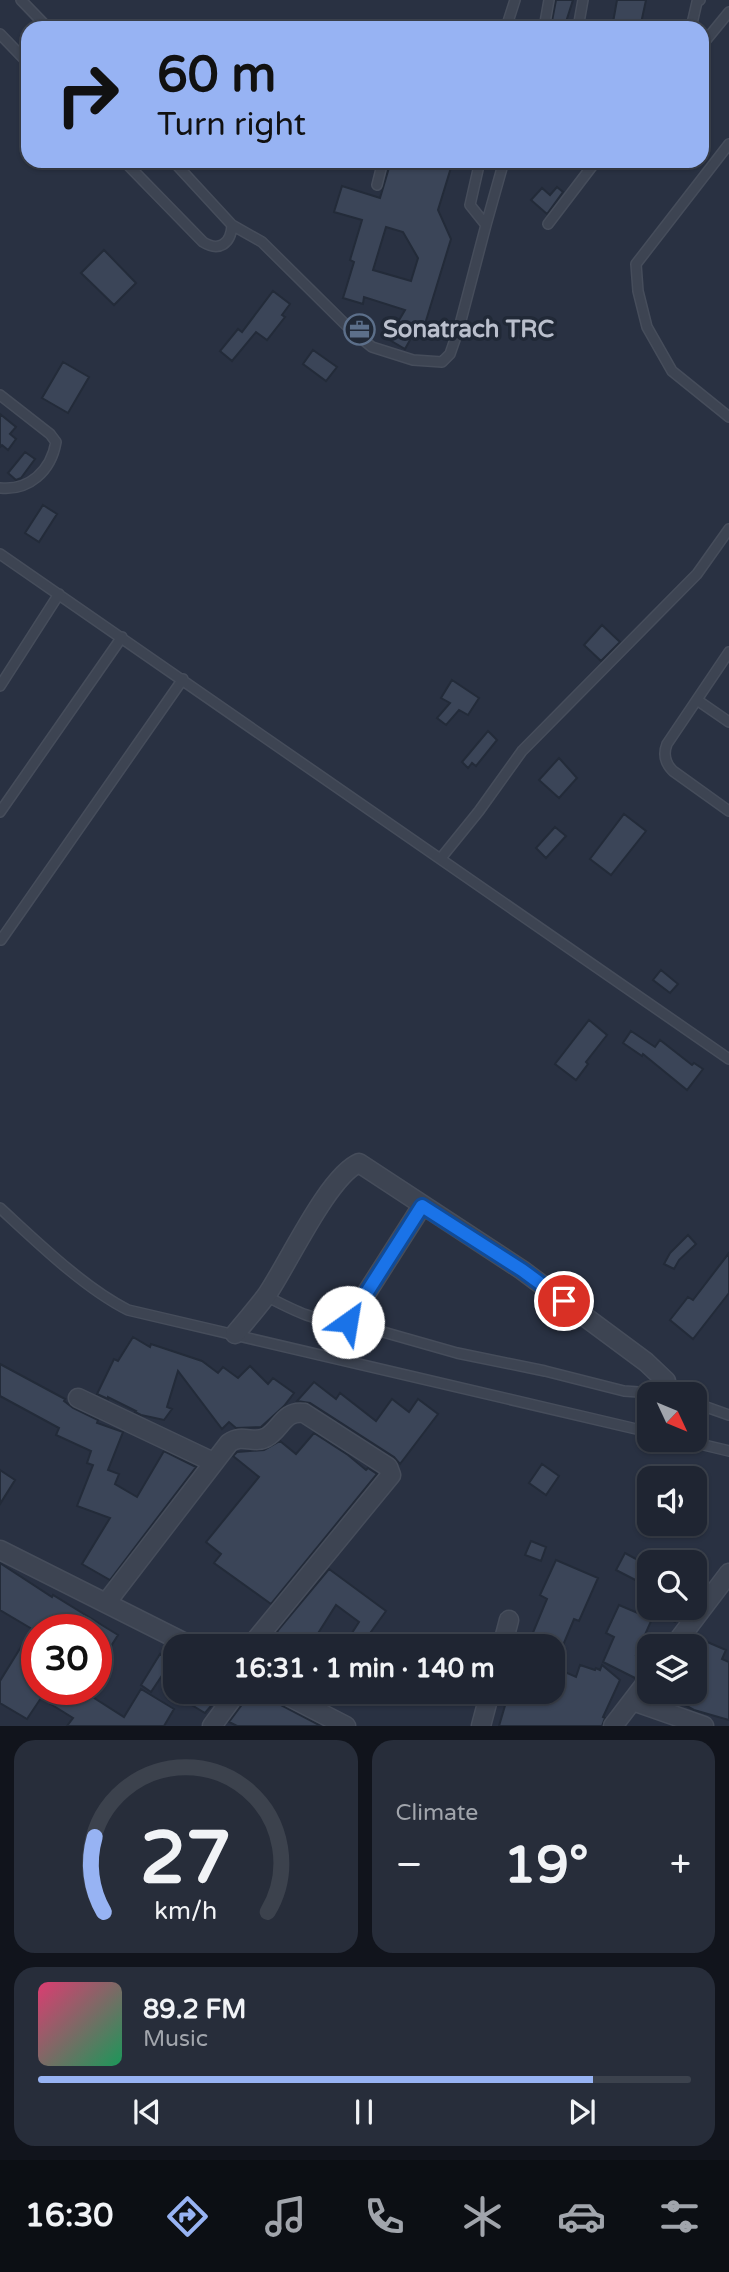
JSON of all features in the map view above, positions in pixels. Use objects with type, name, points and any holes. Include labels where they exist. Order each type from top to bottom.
[{"type":"street","points":[[234,1334],[266,1296],[331,1189],[352,1166],[359,1163],[522,1270],[646,1362],[666,1382]]},
{"type":"street","points":[[348,1322],[422,1206]]},
{"type":"street","points":[[78,1398],[213,1462]]},
{"type":"street","points":[[106,1603],[213,1462],[233,1440],[267,1438],[289,1415],[299,1412],[308,1415],[386,1466],[391,1472],[388,1481],[261,1634]]},
{"type":"street","points":[[0,1550],[167,1634]]},
{"type":"street","points":[[683,1634],[729,1573]]},
{"type":"street","points":[[505,1634],[509,1620]]},
{"type":"street","points":[[613,1726],[637,1695]]},
{"type":"street","points":[[632,1701],[704,1726]]},
{"type":"street","points":[[212,1726],[228,1704]]},
{"type":"street","points":[[303,1704],[346,1726]]},
{"type":"street","points":[[481,1726],[487,1704]]},
{"type":"lane","points":[[21,0],[41,21]]},
{"type":"lane","points":[[508,21],[515,0]]},
{"type":"lane","points":[[545,21],[549,0]]},
{"type":"lane","points":[[579,21],[583,0]]},
{"type":"lane","points":[[693,21],[697,2],[700,0]]},
{"type":"lane","points":[[709,36],[729,12]]},
{"type":"lane","points":[[0,34],[21,56]]},
{"type":"lane","points":[[729,144],[636,264],[638,290],[647,327],[672,371],[729,417]]},
{"type":"lane","points":[[131,168],[211,247],[218,248],[225,244],[231,235],[232,225]]},
{"type":"lane","points":[[179,168],[232,225],[262,242],[352,331],[372,347],[413,360],[442,362],[450,354],[459,328],[502,168]]},
{"type":"lane","points":[[377,185],[381,168]]},
{"type":"lane","points":[[478,168],[470,205],[486,225]]},
{"type":"lane","points":[[548,224],[591,168]]},
{"type":"lane","points":[[0,395],[50,434],[56,442],[54,456],[41,474],[30,483],[13,489],[0,488]]},
{"type":"lane","points":[[441,858],[522,751],[697,574],[729,529]]},
{"type":"lane","points":[[0,554],[729,1059]]},
{"type":"lane","points":[[0,686],[59,594]]},
{"type":"lane","points":[[0,812],[122,637]]},
{"type":"lane","points":[[729,652],[667,744],[665,759],[673,771],[729,811]]},
{"type":"lane","points":[[1,940],[183,679]]},
{"type":"lane","points":[[697,700],[729,722]]},
{"type":"lane","points":[[0,1208],[108,1300],[128,1310],[637,1429]]},
{"type":"lane","points":[[266,1296],[298,1313],[338,1323],[348,1322],[457,1353],[637,1392]]},
{"type":"lane","points":[[707,1407],[729,1415]]},
{"type":"lane","points":[[707,1446],[729,1451]]},
{"type":"building","points":[[556,0],[573,0],[566,21],[552,21]]},
{"type":"building","points":[[617,0],[646,0],[642,21],[613,21]]},
{"type":"building","points":[[389,168],[451,168],[438,210],[451,239],[425,324],[420,322],[405,349],[388,339],[405,310],[364,297],[363,304],[343,298],[354,262],[350,260],[362,220],[334,212],[342,186],[380,198]],"holes":[[[386,227],[403,232],[418,258],[411,281],[373,270]]]},
{"type":"building","points":[[557,187],[563,192],[547,214],[531,200],[542,188],[550,195]]},
{"type":"building","points":[[104,250],[136,283],[114,305],[81,273]]},
{"type":"building","points":[[273,291],[290,304],[282,315],[285,317],[267,340],[256,332],[232,361],[220,351],[238,329],[242,332]]},
{"type":"building","points":[[313,350],[337,367],[326,381],[303,364]]},
{"type":"building","points":[[63,362],[89,377],[68,413],[42,398]]},
{"type":"building","points":[[0,414],[16,427],[10,434],[16,439],[8,450],[2,445],[0,447]]},
{"type":"building","points":[[25,452],[35,459],[21,478],[16,480],[8,473]]},
{"type":"building","points":[[43,505],[57,514],[39,542],[25,533]]},
{"type":"building","points":[[602,625],[620,642],[601,661],[584,645]]},
{"type":"building","points":[[452,680],[479,698],[468,715],[459,710],[446,725],[437,718],[450,703],[441,698]]},
{"type":"building","points":[[488,731],[497,740],[476,766],[472,763],[468,768],[462,762]]},
{"type":"building","points":[[559,758],[577,778],[559,798],[539,780]]},
{"type":"building","points":[[624,814],[646,831],[611,875],[590,859]]},
{"type":"building","points":[[555,827],[566,836],[546,858],[536,848]]},
{"type":"building","points":[[661,970],[678,984],[670,993],[653,980]]},
{"type":"building","points":[[589,1020],[607,1035],[576,1080],[555,1064]]},
{"type":"building","points":[[631,1031],[655,1047],[660,1040],[692,1065],[694,1063],[703,1069],[687,1090],[643,1054],[642,1056],[623,1043]]},
{"type":"building","points":[[688,1235],[696,1244],[679,1260],[674,1269],[664,1264],[670,1253]]},
{"type":"building","points":[[729,1253],[729,1293],[693,1339],[670,1320],[688,1297],[693,1300]]},
{"type":"building","points":[[133,1337],[150,1347],[151,1344],[202,1361],[218,1373],[223,1367],[238,1378],[250,1366],[268,1384],[273,1378],[294,1393],[261,1427],[236,1428],[229,1422],[222,1429],[178,1371],[167,1407],[172,1409],[164,1420],[141,1415],[97,1394],[114,1359],[118,1361]]},
{"type":"building","points":[[0,1364],[65,1399],[73,1408],[98,1420],[97,1423],[123,1432],[108,1470],[119,1474],[115,1484],[137,1497],[164,1451],[196,1467],[110,1580],[82,1564],[110,1518],[77,1506],[93,1465],[87,1463],[91,1451],[56,1435],[59,1428],[0,1396]]},
{"type":"building","points":[[314,1382],[336,1399],[340,1393],[376,1421],[392,1399],[409,1412],[418,1399],[438,1414],[400,1464],[394,1457],[310,1403],[297,1401]]},
{"type":"building","points":[[314,1433],[366,1470],[368,1468],[377,1474],[271,1604],[214,1563],[221,1554],[206,1542],[259,1477],[233,1456],[237,1452],[264,1450],[280,1441],[296,1454]]},
{"type":"building","points":[[542,1464],[559,1476],[546,1495],[529,1483]]},
{"type":"building","points":[[0,1470],[15,1480],[0,1504]]},
{"type":"building","points":[[531,1541],[546,1547],[541,1561],[525,1555]]},
{"type":"building","points":[[625,1553],[637,1560],[637,1581],[616,1570]]},
{"type":"building","points":[[556,1560],[598,1578],[579,1621],[574,1619],[565,1640],[565,1634],[532,1634],[547,1599],[540,1595]]},
{"type":"building","points":[[0,1563],[84,1614],[21,1614],[21,1622],[0,1610]]},
{"type":"building","points":[[329,1569],[386,1611],[369,1634],[351,1634],[359,1622],[336,1605],[318,1634],[276,1634]]},
{"type":"building","points":[[619,1605],[637,1613],[637,1620],[651,1620],[645,1634],[637,1634],[635,1678],[603,1662],[614,1637],[606,1633]]},
{"type":"building","points":[[112,1631],[118,1635],[112,1645]]},
{"type":"building","points":[[707,1642],[726,1650],[722,1659],[729,1662],[729,1720],[683,1704],[707,1704]]},
{"type":"building","points":[[21,1647],[21,1705],[36,1705],[27,1719],[0,1703],[0,1681]]},
{"type":"building","points":[[160,1654],[163,1656],[163,1674],[151,1692],[141,1685]]},
{"type":"building","points":[[580,1665],[600,1670],[602,1665],[620,1680],[603,1717],[602,1726],[499,1726],[505,1704],[565,1704],[565,1672],[576,1677]]},
{"type":"building","points":[[141,1689],[174,1709],[164,1726],[67,1726],[73,1718],[52,1705],[105,1705],[124,1717]]},
{"type":"building","points":[[190,1704],[213,1704],[205,1713]]},
{"type":"building","points":[[242,1704],[279,1704],[321,1726],[237,1726],[229,1722]]},
{"type":"place","name":"Sonatrach TRC","points":[[360,329]]},
{"type":"route","points":[[348,1322],[422,1206],[522,1270],[564,1301]]}]
